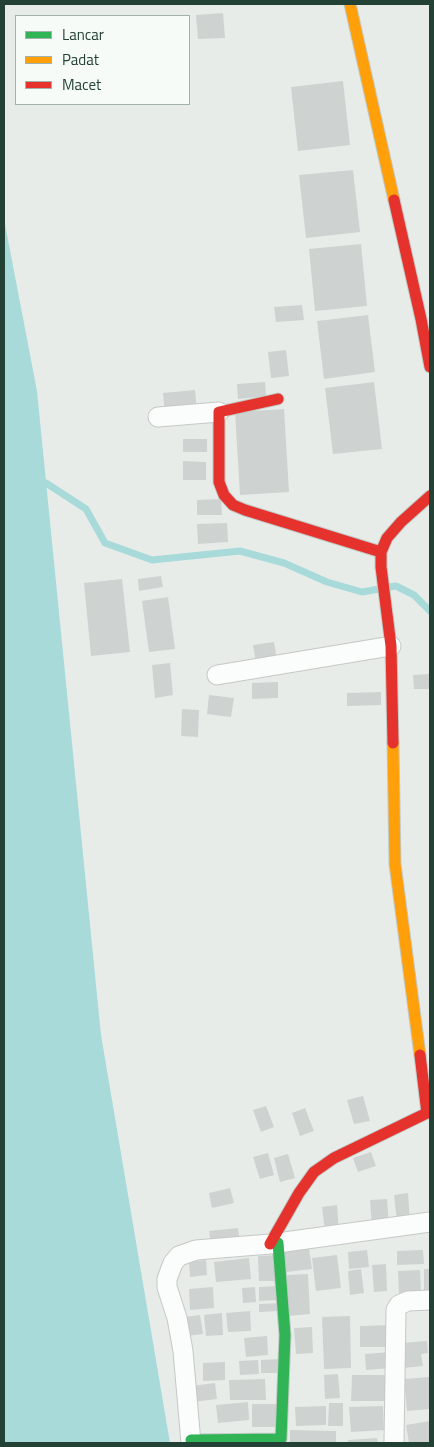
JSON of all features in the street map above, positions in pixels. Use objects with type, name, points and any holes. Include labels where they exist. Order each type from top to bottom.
[{"type":"street","points":[[350,4],[421,319],[430,367]]},
{"type":"street","points":[[158,417],[219,412],[278,399]]},
{"type":"street","points":[[219,412],[219,482],[224,495],[233,505],[381,552]]},
{"type":"street","points":[[430,496],[387,538],[381,552],[391,646],[395,864],[429,1119],[334,1158],[314,1172],[299,1192],[274,1243],[285,1335],[282,1439],[191,1442],[183,1351],[177,1318],[166,1279],[173,1263],[179,1256],[196,1250],[274,1243],[430,1222]]},
{"type":"street","points":[[217,675],[391,646]]},
{"type":"street","points":[[394,1443],[396,1310],[399,1305],[408,1301],[430,1300]]},
{"type":"water","points":[[4,219],[37,391],[101,1035],[170,1443],[4,1443]]},
{"type":"building","points":[[223,13],[225,38],[198,39],[196,15]]},
{"type":"building","points":[[343,81],[350,145],[298,151],[291,87]]},
{"type":"building","points":[[353,170],[360,232],[306,238],[299,175]]},
{"type":"building","points":[[361,244],[367,306],[315,311],[309,249]]},
{"type":"building","points":[[302,305],[304,320],[276,322],[274,307]]},
{"type":"building","points":[[368,315],[375,372],[324,379],[317,321]]},
{"type":"building","points":[[286,350],[289,376],[271,378],[268,352]]},
{"type":"building","points":[[265,382],[266,396],[238,399],[237,384]]},
{"type":"building","points":[[374,382],[382,449],[333,454],[325,388]]},
{"type":"building","points":[[195,390],[197,412],[165,414],[163,393]]},
{"type":"building","points":[[284,409],[289,492],[240,495],[235,412]]},
{"type":"building","points":[[183,439],[207,439],[207,452],[183,452]]},
{"type":"building","points":[[183,461],[206,462],[206,480],[183,480]]},
{"type":"building","points":[[221,499],[222,515],[197,515],[197,500]]},
{"type":"building","points":[[227,523],[228,542],[198,544],[197,524]]},
{"type":"building","points":[[161,576],[163,587],[139,591],[138,579]]},
{"type":"building","points":[[122,579],[130,652],[91,656],[84,583]]},
{"type":"building","points":[[168,597],[175,649],[149,652],[142,601]]},
{"type":"building","points":[[274,642],[277,660],[256,663],[253,645]]},
{"type":"building","points":[[170,663],[173,695],[155,698],[152,665]]},
{"type":"building","points":[[430,674],[430,689],[414,689],[413,675]]},
{"type":"building","points":[[278,682],[278,698],[252,699],[252,683]]},
{"type":"building","points":[[381,692],[381,705],[347,706],[347,693]]},
{"type":"building","points":[[209,695],[234,698],[231,717],[207,714]]},
{"type":"building","points":[[182,709],[199,710],[198,737],[181,736]]},
{"type":"building","points":[[363,1096],[370,1121],[354,1124],[347,1100]]},
{"type":"building","points":[[266,1106],[274,1127],[261,1132],[253,1110]]},
{"type":"building","points":[[305,1108],[314,1131],[300,1136],[292,1113]]},
{"type":"building","points":[[371,1152],[376,1166],[358,1172],[353,1158]]},
{"type":"building","points":[[268,1153],[274,1175],[260,1179],[253,1157]]},
{"type":"building","points":[[288,1154],[295,1178],[280,1182],[274,1158]]},
{"type":"building","points":[[230,1188],[234,1203],[212,1208],[209,1193]]},
{"type":"building","points":[[408,1193],[410,1221],[397,1222],[394,1195]]},
{"type":"building","points":[[387,1199],[389,1225],[372,1226],[370,1200]]},
{"type":"building","points":[[337,1205],[339,1231],[325,1232],[322,1207]]},
{"type":"building","points":[[238,1228],[240,1241],[211,1244],[209,1231]]},
{"type":"building","points":[[309,1248],[312,1269],[286,1272],[284,1250]]},
{"type":"building","points":[[367,1250],[369,1267],[349,1269],[348,1252]]},
{"type":"building","points":[[423,1250],[424,1264],[397,1265],[397,1251]]},
{"type":"building","points":[[277,1255],[278,1281],[259,1281],[258,1256]]},
{"type":"building","points":[[337,1255],[341,1288],[316,1291],[312,1258]]},
{"type":"building","points":[[249,1258],[251,1279],[216,1282],[214,1262]]},
{"type":"building","points":[[206,1260],[207,1275],[190,1277],[189,1262]]},
{"type":"building","points":[[386,1264],[387,1291],[374,1292],[372,1265]]},
{"type":"building","points":[[361,1269],[364,1293],[350,1295],[348,1271]]},
{"type":"building","points":[[424,1269],[430,1269],[430,1294],[424,1294]]},
{"type":"building","points":[[420,1270],[421,1294],[399,1295],[398,1271]]},
{"type":"building","points":[[308,1274],[310,1314],[288,1316],[286,1275]]},
{"type":"building","points":[[277,1286],[278,1300],[259,1301],[259,1287]]},
{"type":"building","points":[[213,1287],[214,1308],[190,1310],[189,1289]]},
{"type":"building","points":[[255,1287],[256,1302],[243,1303],[242,1288]]},
{"type":"building","points":[[281,1303],[281,1311],[259,1312],[259,1304]]},
{"type":"building","points":[[250,1311],[251,1331],[228,1332],[226,1313]]},
{"type":"building","points":[[222,1313],[223,1335],[206,1336],[204,1315]]},
{"type":"building","points":[[200,1315],[203,1334],[187,1336],[184,1317]]},
{"type":"building","points":[[350,1316],[351,1368],[324,1369],[322,1317]]},
{"type":"building","points":[[391,1325],[391,1347],[360,1347],[360,1326]]},
{"type":"building","points":[[312,1327],[313,1353],[296,1354],[294,1328]]},
{"type":"building","points":[[267,1336],[268,1355],[246,1357],[244,1338]]},
{"type":"building","points":[[427,1341],[428,1353],[421,1354],[423,1366],[404,1368],[402,1343]]},
{"type":"building","points":[[390,1352],[391,1368],[366,1370],[365,1354]]},
{"type":"building","points":[[280,1359],[280,1373],[261,1373],[261,1360]]},
{"type":"building","points":[[258,1360],[259,1374],[240,1375],[239,1361]]},
{"type":"building","points":[[225,1362],[225,1380],[203,1381],[203,1363]]},
{"type":"building","points":[[338,1374],[340,1398],[325,1399],[324,1375]]},
{"type":"building","points":[[352,1375],[389,1375],[389,1401],[351,1401]]},
{"type":"building","points":[[429,1377],[430,1409],[407,1411],[404,1379]]},
{"type":"building","points":[[265,1379],[266,1400],[230,1400],[229,1380]]},
{"type":"building","points":[[215,1383],[217,1399],[193,1402],[191,1386]]},
{"type":"building","points":[[248,1402],[249,1420],[218,1423],[216,1405]]},
{"type":"building","points":[[329,1403],[343,1403],[343,1426],[328,1426]]},
{"type":"building","points":[[252,1404],[280,1404],[280,1427],[252,1427]]},
{"type":"building","points":[[326,1406],[326,1425],[296,1426],[295,1407]]},
{"type":"building","points":[[383,1406],[384,1430],[351,1432],[349,1407]]},
{"type":"building","points":[[430,1421],[430,1443],[409,1443],[406,1425]]},
{"type":"building","points":[[290,1430],[336,1431],[336,1443],[290,1443]]},
{"type":"building","points":[[377,1438],[378,1443],[348,1443],[348,1440]]},
{"type":"waterway","points":[[37,482],[46,483],[86,509],[105,543],[152,560],[240,551],[284,563],[327,582],[362,592],[379,589]]},
{"type":"waterway","points":[[389,587],[396,586],[414,595],[430,611]]},
{"type":"traffic: fast","points":[[191,1440],[281,1439],[285,1335],[278,1243]]},
{"type":"traffic: slow","points":[[350,4],[394,200]]},
{"type":"traffic: slow","points":[[393,743],[395,864],[420,1055]]},
{"type":"traffic: jam","points":[[394,200],[430,367]]},
{"type":"traffic: jam","points":[[278,399],[219,412],[219,482],[224,495],[233,505],[245,510],[381,552]]},
{"type":"traffic: jam","points":[[393,743],[391,646],[381,567],[381,552],[387,538],[401,522],[430,496]]},
{"type":"traffic: jam","points":[[270,1244],[299,1193],[314,1172],[334,1158],[427,1113],[420,1055]]}]
